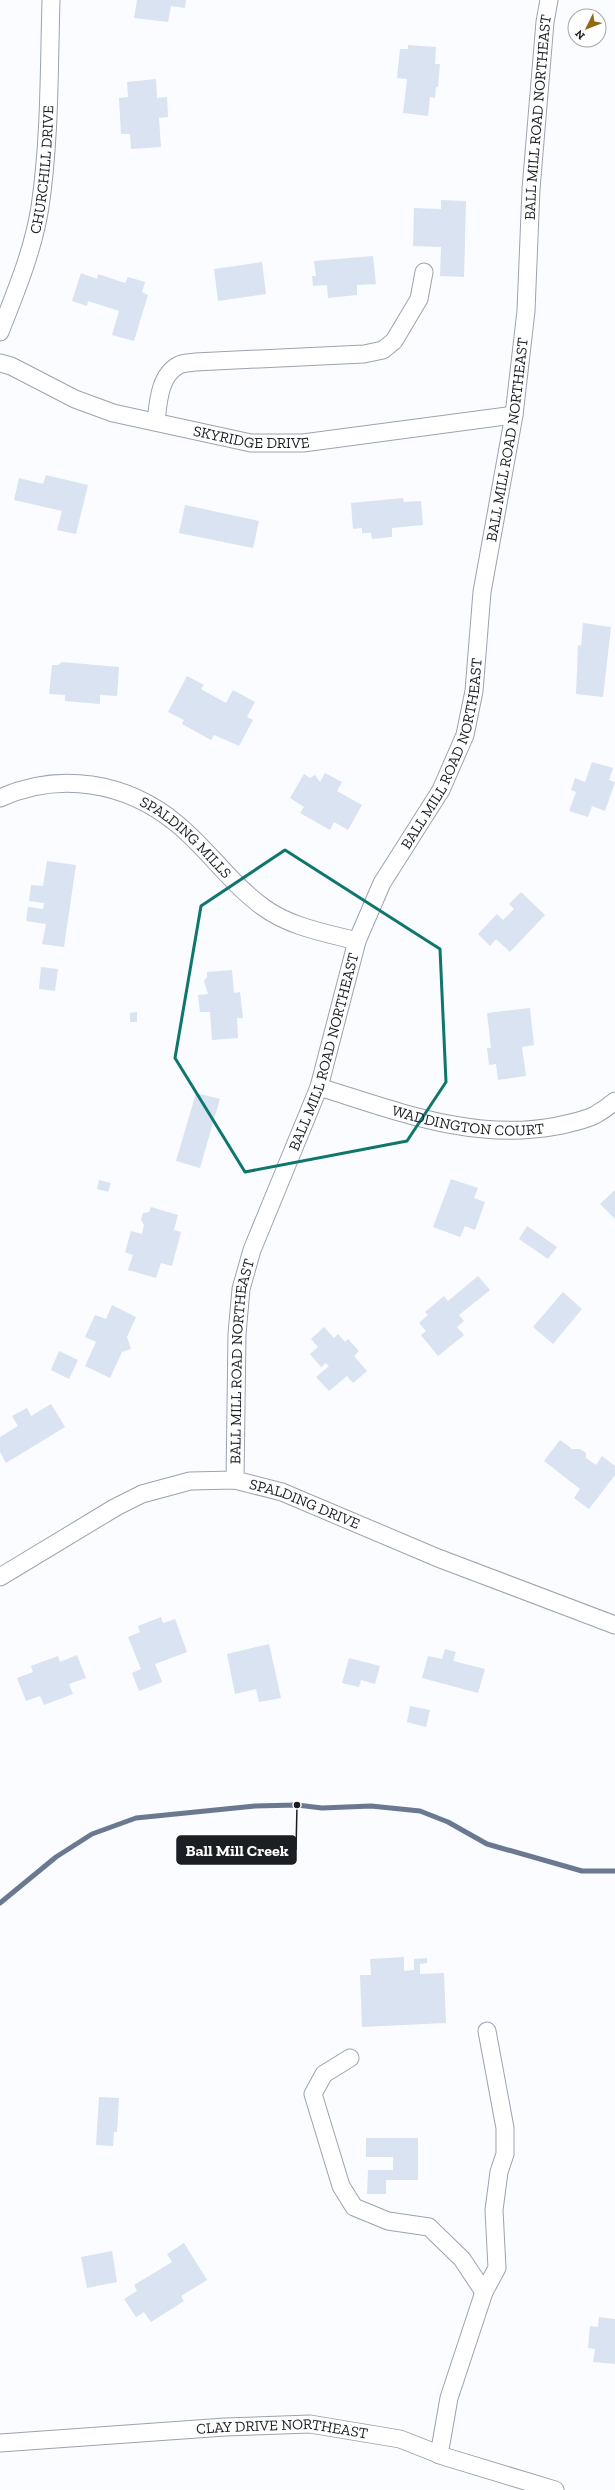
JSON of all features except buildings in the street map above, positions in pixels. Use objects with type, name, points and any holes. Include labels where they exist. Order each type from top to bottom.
[{"type":"street","name":"CHURCHILL DRIVE","points":[[0,332],[26,265],[40,208],[48,123],[51,0]]},
{"type":"street","name":"BALL MILL ROAD NORTHEAST","points":[[235,1480],[237,1334],[241,1289],[252,1250],[319,1087],[357,942],[382,883],[441,790],[465,735],[474,691],[482,592],[514,415],[526,311],[531,189],[545,22],[550,0]]},
{"type":"street","points":[[156,422],[158,398],[164,381],[178,365],[195,362],[364,354],[383,350],[394,342],[419,300],[424,272]]},
{"type":"street","name":"SKYRIDGE DRIVE","points":[[0,363],[11,366],[75,399],[113,413],[251,443],[303,443],[514,415]]},
{"type":"street","name":"SPALDING MILLS","points":[[0,798],[18,790],[46,784],[78,783],[106,787],[136,797],[177,823],[243,892],[265,909],[300,926],[357,942]]},
{"type":"street","name":"WADDINGTON COURT","points":[[319,1087],[446,1125],[504,1132],[546,1128],[581,1121],[596,1115],[615,1101]]},
{"type":"street","name":"SPALDING DRIVE","points":[[0,1577],[116,1507],[142,1494],[190,1481],[235,1480],[282,1492],[438,1558],[615,1625]]},
{"type":"street","points":[[439,2455],[449,2398],[484,2292],[497,2268],[494,2210],[499,2172],[505,2154],[505,2128],[486,2031]]},
{"type":"street","points":[[350,2058],[324,2074],[313,2094],[341,2186],[354,2207],[388,2221],[429,2227],[462,2259],[484,2292]]},
{"type":"street","name":"CLAY DRIVE NORTHEAST","points":[[0,2443],[224,2427],[310,2424],[400,2440],[439,2455],[555,2490]]},
{"type":"highlighted area","points":[[285,850],[440,949],[446,1082],[407,1141],[245,1172],[175,1058],[201,906]]},
{"type":"waterway","points":[[0,1903],[56,1857],[92,1834],[136,1818],[255,1806],[297,1805],[322,1808],[371,1806],[420,1811],[448,1822],[487,1844],[582,1871],[615,1871]]},
{"type":"place","name":"Ball Mill Creek","points":[[297,1805]]}]
